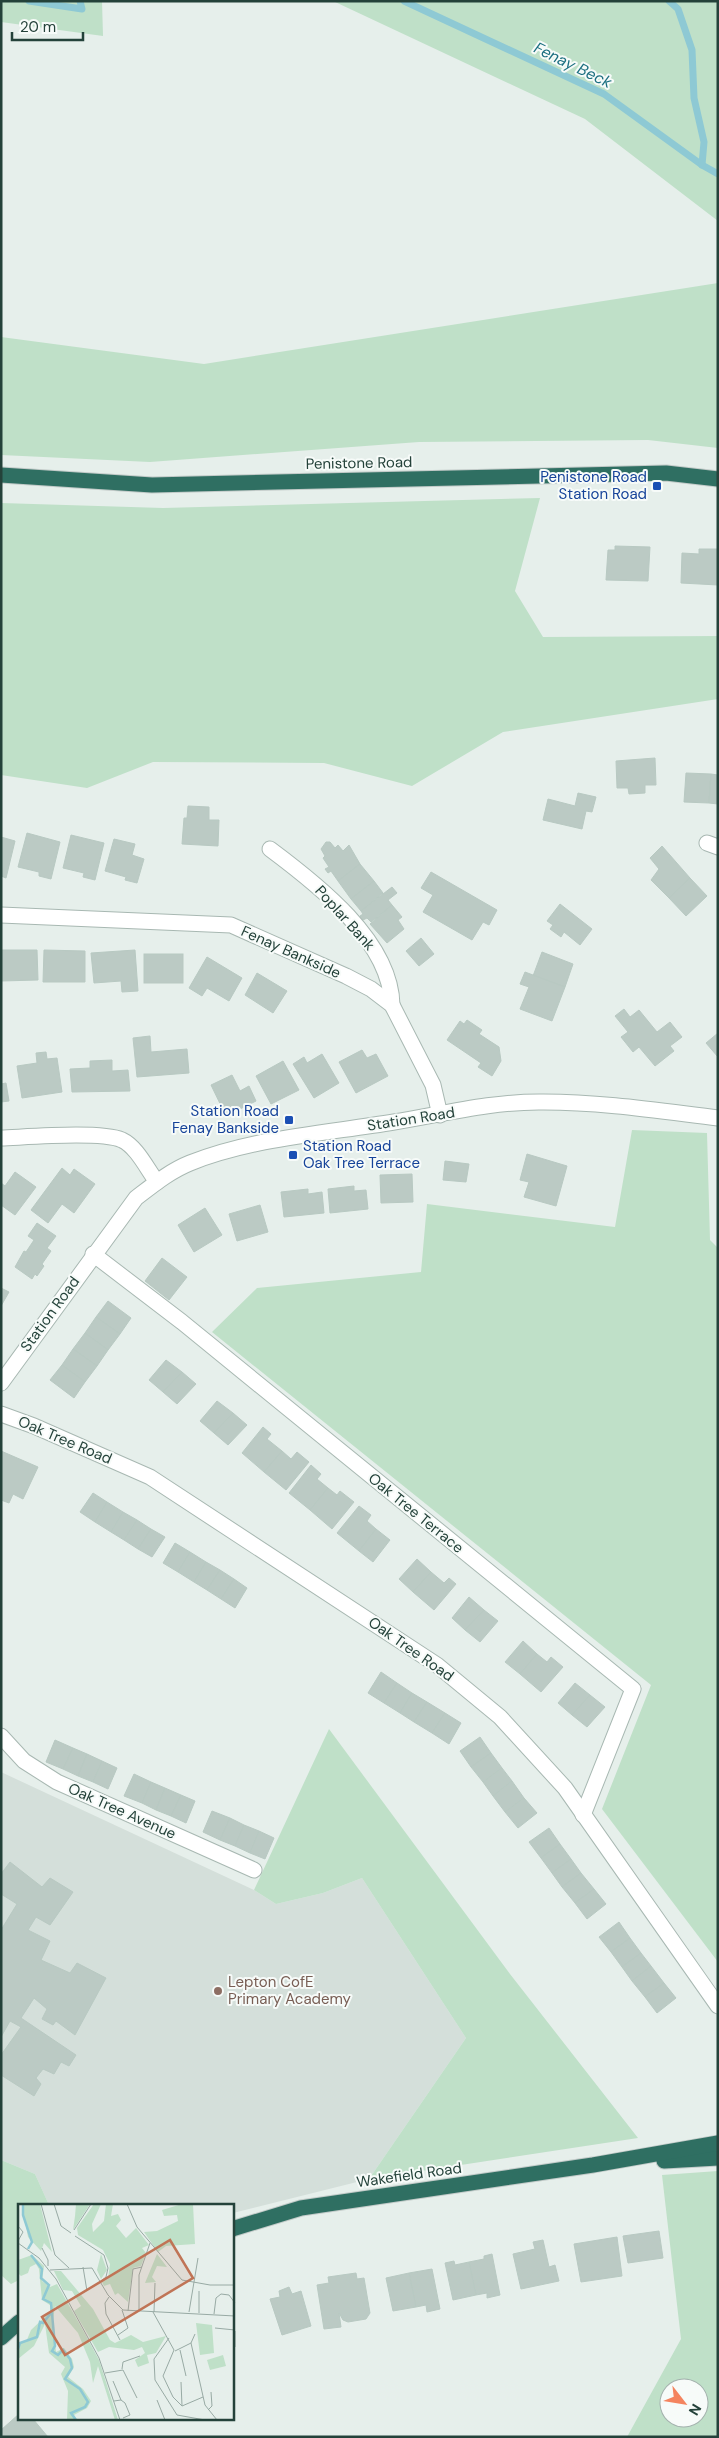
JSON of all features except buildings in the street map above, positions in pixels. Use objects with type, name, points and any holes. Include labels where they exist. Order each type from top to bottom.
[{"type":"highway","name":"Penistone Road","points":[[1,475],[152,485],[666,473],[718,479]]},
{"type":"highway","name":"Wakefield Road","points":[[234,2227],[301,2208],[593,2165],[718,2143]]},
{"type":"highway","name":"Wakefield Road","points":[[593,2165],[718,2158]]},
{"type":"highway","points":[[1,2338],[18,2323]]},
{"type":"street","name":"Poplar Bank","points":[[270,849],[310,879],[347,916],[378,954],[391,990],[392,1005]]},
{"type":"street","name":"Fenay Bankside","points":[[1,915],[231,925],[346,976],[371,989],[392,1005],[433,1085],[440,1115]]},
{"type":"street","name":"Station Road","points":[[1,1383],[93,1254],[136,1198],[156,1182],[189,1163],[222,1152],[268,1142],[484,1107],[542,1102],[606,1105],[718,1118]]},
{"type":"street","points":[[1,1138],[104,1136],[122,1141],[134,1151],[156,1182]]},
{"type":"street","name":"Oak Tree Terrace","points":[[93,1254],[182,1322],[633,1689],[583,1815]]},
{"type":"street","name":"Oak Tree Road","points":[[1,1414],[34,1426],[150,1477],[437,1665],[500,1717],[565,1788],[718,2006]]},
{"type":"street","name":"Oak Tree Avenue","points":[[1,1736],[24,1761],[57,1782],[254,1870]]},
{"type":"shaded area","name":"Lepton CofE Primary Academy","points":[[1,1772],[254,1890],[276,1904],[323,1893],[362,1878],[466,2038],[369,2179],[234,2213],[234,2204],[49,2204],[35,2174],[1,2160]]},
{"type":"green space","points":[[1,1],[102,1],[103,36],[1,22]]},
{"type":"green space","points":[[333,1],[717,1],[718,221],[585,119]]},
{"type":"green space","points":[[718,283],[718,448],[648,440],[419,442],[150,462],[1,455],[1,337],[204,364]]},
{"type":"green space","points":[[540,498],[515,591],[543,637],[718,636],[718,699],[503,732],[412,786],[324,763],[153,762],[87,788],[1,775],[1,503],[163,508]]},
{"type":"green space","points":[[632,1130],[707,1133],[710,1240],[718,1248],[718,1962],[602,1809],[651,1685],[212,1332],[257,1288],[421,1272],[427,1204],[615,1227]]},
{"type":"green space","points":[[329,1729],[510,1974],[638,2138],[369,2179],[466,2038],[362,1878],[323,1893],[276,1904],[254,1890]]},
{"type":"green space","points":[[1,2160],[35,2174],[49,2204],[18,2204],[18,2280],[11,2284],[1,2275]]},
{"type":"green space","points":[[718,2171],[718,2437],[627,2437],[659,2379],[659,2428],[709,2428],[709,2378],[660,2378],[681,2339],[662,2175]]},
{"type":"waterway","name":"Fenay Beck","points":[[29,1],[82,9],[80,1]]},
{"type":"waterway","name":"Fenay Beck","points":[[404,1],[604,94],[702,165],[718,174]]},
{"type":"waterway","points":[[669,1],[678,9],[692,50],[694,98],[704,142],[702,165]]},
{"type":"place","name":"Penistone Road Station Road","points":[[657,486]]},
{"type":"place","name":"Station Road Fenay Bankside","points":[[289,1120]]},
{"type":"place","name":"Station Road Oak Tree Terrace","points":[[293,1155]]},
{"type":"place","name":"Lepton CofE Primary Academy","points":[[218,1991]]}]
